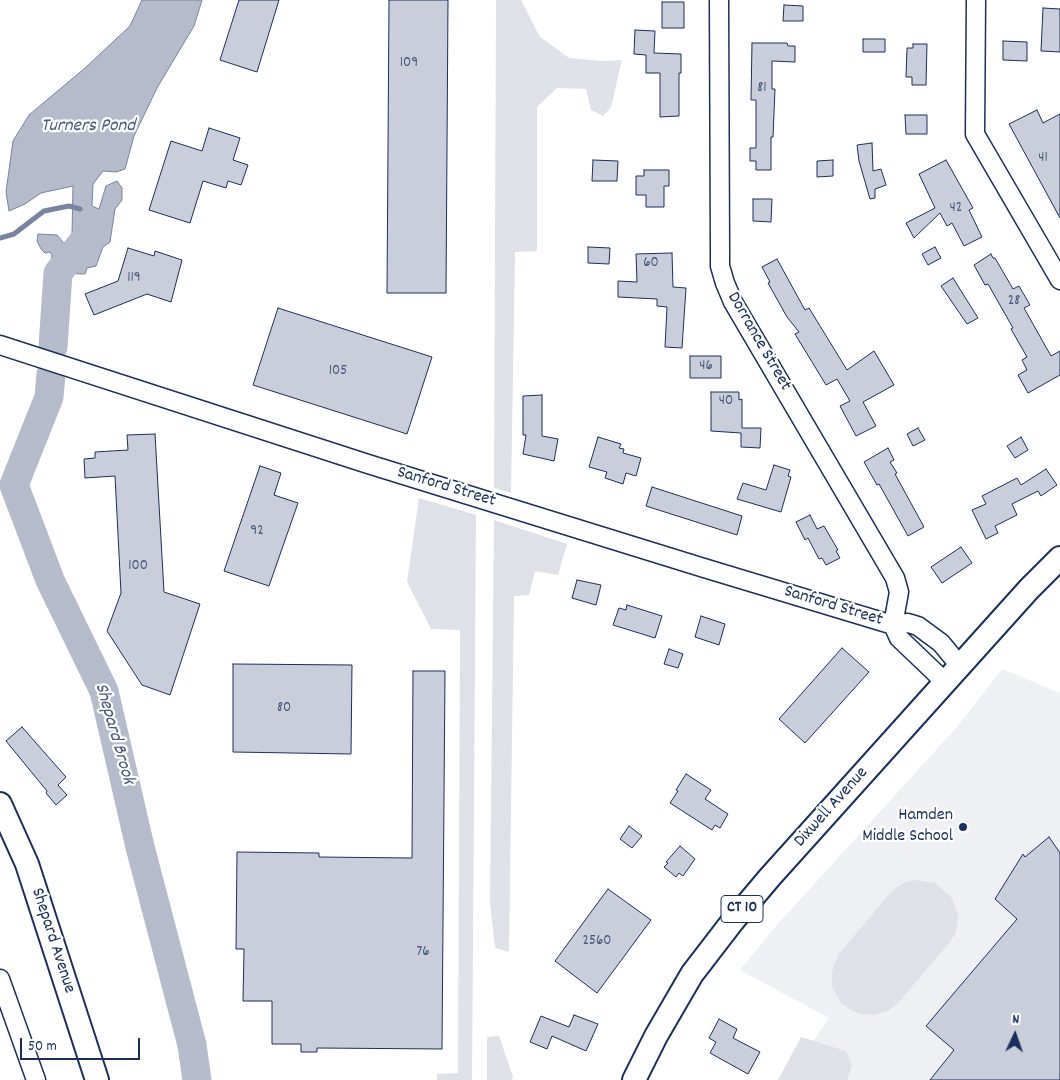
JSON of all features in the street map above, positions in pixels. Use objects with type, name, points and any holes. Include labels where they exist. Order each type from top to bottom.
[{"type":"main road","name":"Dixwell Avenue","points":[[634,1080],[656,1036],[692,974],[732,922],[945,682],[1029,589],[1060,558]]},
{"type":"main road","name":"Shepard Avenue","points":[[0,804],[7,828],[26,864],[98,1080]]},
{"type":"street","name":"Dorrance Street","points":[[719,0],[720,258],[725,283],[733,302],[895,578],[899,592],[893,625]]},
{"type":"street","points":[[976,0],[975,134],[1060,280]]},
{"type":"street","name":"Sanford Street","points":[[0,345],[394,472],[893,625],[908,623],[918,626],[941,643],[960,666]]},
{"type":"street","name":"Sanford Street","points":[[893,625],[899,638],[945,682]]},
{"type":"street","points":[[0,979],[36,1080]]},
{"type":"shaded area","points":[[496,0],[521,0],[540,37],[569,58],[602,61],[622,60],[611,107],[603,116],[591,110],[586,89],[557,88],[537,107],[537,251],[515,252],[511,493],[494,488]]},
{"type":"shaded area","points":[[419,498],[476,515],[472,1080],[437,1080],[437,1074],[458,1073],[460,630],[431,629],[407,582]]},
{"type":"shaded area","points":[[494,520],[567,544],[558,575],[535,571],[529,595],[514,596],[509,952],[495,948],[490,903]]},
{"type":"shaded area","name":"Hamden Middle School","points":[[1002,669],[1060,693],[1060,1080],[787,1080],[829,1018],[740,970],[776,926],[956,728]]},
{"type":"shaded area","points":[[915,880],[935,883],[952,898],[958,916],[956,932],[950,942],[898,1003],[888,1011],[875,1015],[860,1014],[851,1010],[841,1003],[832,987],[832,972],[838,955],[892,891],[905,882]]},
{"type":"shaded area","points":[[499,1036],[513,1077],[512,1080],[487,1080],[487,1037]]},
{"type":"shaded area","points":[[801,1037],[846,1051],[852,1066],[847,1080],[778,1080]]},
{"type":"water","name":"Turners Pond","points":[[142,0],[202,0],[194,26],[157,88],[134,136],[125,169],[116,172],[103,171],[93,184],[92,206],[99,209],[106,186],[117,181],[122,188],[122,200],[115,209],[110,242],[103,247],[96,266],[87,268],[85,274],[49,273],[52,255],[50,252],[45,253],[41,249],[37,241],[38,234],[57,235],[63,242],[64,248],[68,245],[72,235],[73,186],[41,193],[25,204],[9,211],[6,192],[13,141],[29,115],[85,68],[130,26]]},
{"type":"building","points":[[239,0],[279,0],[257,72],[220,60]]},
{"type":"building","points":[[389,0],[448,0],[446,293],[387,293]]},
{"type":"building","points":[[662,2],[684,2],[684,28],[662,28]]},
{"type":"building","points":[[784,5],[803,6],[803,21],[783,21]]},
{"type":"building","points":[[1043,8],[1060,9],[1060,52],[1041,51]]},
{"type":"building","points":[[635,30],[655,31],[654,53],[681,54],[679,116],[660,117],[660,73],[646,73],[646,55],[634,54]]},
{"type":"building","points":[[863,39],[885,39],[885,52],[863,52]]},
{"type":"building","points":[[1003,41],[1027,42],[1027,61],[1003,60]]},
{"type":"building","points":[[752,43],[787,43],[788,46],[795,46],[795,62],[772,61],[772,89],[775,89],[773,137],[771,137],[771,170],[756,170],[756,161],[750,161],[750,148],[756,148],[756,100],[751,100]]},
{"type":"building","points":[[913,44],[927,44],[926,85],[912,85],[912,77],[906,77],[907,48],[913,48]]},
{"type":"building","points":[[1037,110],[1043,123],[1060,114],[1060,218],[1009,124]]},
{"type":"building","points":[[905,115],[927,115],[927,134],[906,134]]},
{"type":"building","points":[[209,128],[240,138],[233,160],[248,165],[241,185],[228,181],[226,188],[203,181],[190,223],[149,210],[171,141],[202,151]]},
{"type":"building","points":[[872,143],[873,171],[881,169],[886,185],[875,189],[875,198],[870,199],[859,161],[857,145]]},
{"type":"building","points":[[593,160],[618,161],[617,181],[592,181]]},
{"type":"building","points":[[833,160],[833,176],[817,177],[817,161]]},
{"type":"building","points":[[946,160],[973,208],[969,210],[982,237],[964,246],[952,223],[947,226],[940,213],[914,238],[906,223],[935,208],[919,174]]},
{"type":"building","points":[[644,170],[669,170],[669,186],[664,186],[664,207],[646,207],[646,195],[636,195],[636,176],[644,176]]},
{"type":"building","points":[[753,199],[772,199],[771,222],[753,221]]},
{"type":"building","points":[[588,247],[610,248],[609,264],[588,263]]},
{"type":"building","points":[[935,247],[941,258],[928,265],[922,254]]},
{"type":"building","points":[[128,248],[154,256],[155,251],[182,260],[171,302],[147,294],[94,315],[85,294],[118,281]]},
{"type":"building","points":[[672,253],[673,287],[686,288],[682,348],[665,347],[667,307],[657,306],[657,299],[618,297],[618,281],[637,282],[636,254]]},
{"type":"building","points":[[991,254],[1013,289],[1019,286],[1030,305],[1024,308],[1051,356],[1060,351],[1060,375],[1028,393],[1018,375],[1027,370],[1022,360],[1027,357],[988,284],[985,285],[974,265]]},
{"type":"building","points":[[777,259],[805,310],[809,308],[847,370],[874,351],[894,385],[863,402],[876,426],[856,436],[840,406],[850,401],[837,379],[826,385],[795,334],[799,332],[787,317],[768,283],[770,282],[762,267]]},
{"type":"building","points":[[953,278],[978,318],[967,324],[941,286]]},
{"type":"building","points":[[278,308],[432,357],[407,434],[253,385]]},
{"type":"building","points":[[690,356],[721,356],[721,378],[690,378]]},
{"type":"building","points":[[711,392],[739,392],[739,400],[742,399],[742,428],[761,428],[760,448],[741,447],[741,433],[711,431]]},
{"type":"building","points":[[542,395],[542,436],[558,439],[554,461],[523,454],[526,435],[523,435],[523,396]]},
{"type":"building","points":[[918,428],[925,440],[913,446],[907,434]]},
{"type":"building","points":[[155,434],[164,592],[200,604],[170,695],[142,685],[107,631],[121,593],[115,476],[85,478],[84,459],[95,458],[95,452],[128,450],[127,435]]},
{"type":"building","points":[[598,437],[621,444],[619,448],[624,449],[623,453],[641,458],[636,476],[626,473],[623,484],[605,478],[607,472],[589,467]]},
{"type":"building","points":[[1021,437],[1028,450],[1015,458],[1007,446]]},
{"type":"building","points":[[888,448],[894,460],[890,462],[897,473],[895,474],[924,527],[908,536],[879,484],[877,485],[864,462]]},
{"type":"building","points":[[774,465],[790,470],[788,476],[791,477],[781,512],[737,499],[743,483],[766,490]]},
{"type":"building","points":[[260,466],[281,473],[274,495],[298,503],[269,586],[224,571]]},
{"type":"building","points":[[1046,469],[1057,485],[1041,496],[1038,491],[1012,504],[1017,515],[995,526],[998,533],[986,539],[972,510],[986,504],[982,496],[1017,478],[1021,485]]},
{"type":"building","points":[[652,487],[742,516],[737,535],[646,506]]},
{"type":"building","points":[[810,515],[817,529],[824,526],[838,550],[836,551],[840,558],[826,565],[822,558],[819,559],[808,538],[805,540],[796,522]]},
{"type":"building","points":[[961,547],[972,563],[942,583],[931,567]]},
{"type":"building","points":[[577,580],[601,585],[596,605],[572,598]]},
{"type":"building","points":[[627,605],[662,616],[655,638],[613,625],[619,608],[626,610]]},
{"type":"building","points":[[701,616],[725,624],[719,645],[695,637]]},
{"type":"building","points":[[842,648],[869,672],[805,743],[779,719]]},
{"type":"building","points":[[669,649],[683,654],[678,668],[664,664]]},
{"type":"building","points":[[233,664],[352,665],[351,754],[233,752]]},
{"type":"building","points":[[413,671],[445,671],[442,1049],[317,1048],[317,1052],[301,1052],[301,1044],[272,1044],[272,1001],[243,1001],[244,949],[236,949],[237,852],[319,853],[319,857],[412,858]]},
{"type":"building","points":[[22,727],[66,777],[58,785],[67,795],[56,805],[46,793],[47,791],[6,741]]},
{"type":"building","points":[[686,774],[711,790],[705,799],[728,814],[720,828],[715,825],[712,830],[670,803]]},
{"type":"building","points":[[629,826],[642,836],[632,848],[620,839]]},
{"type":"building","points":[[1049,837],[1060,853],[1060,1080],[930,1080],[954,1050],[926,1026],[1017,919],[995,899],[1023,854],[1025,857]]},
{"type":"building","points":[[680,846],[695,859],[683,876],[679,873],[676,877],[664,867]]},
{"type":"building","points":[[608,889],[651,920],[597,993],[555,961]]},
{"type":"building","points":[[574,1015],[598,1024],[586,1051],[552,1036],[547,1049],[530,1042],[541,1016],[569,1027]]},
{"type":"building","points":[[719,1019],[737,1029],[733,1038],[760,1052],[748,1074],[710,1053],[716,1042],[709,1038]]},
{"type":"waterway","points":[[0,238],[14,234],[44,211],[69,206],[80,209]]},
{"type":"waterway","name":"Shepard Brook","points":[[53,347],[58,273],[82,243]]},
{"type":"waterway","name":"Shepard Brook","points":[[51,374],[49,397],[14,485],[50,580],[104,691],[140,847],[192,1045],[197,1080]]},
{"type":"place","name":"Hamden Middle School","points":[[963,827]]}]
